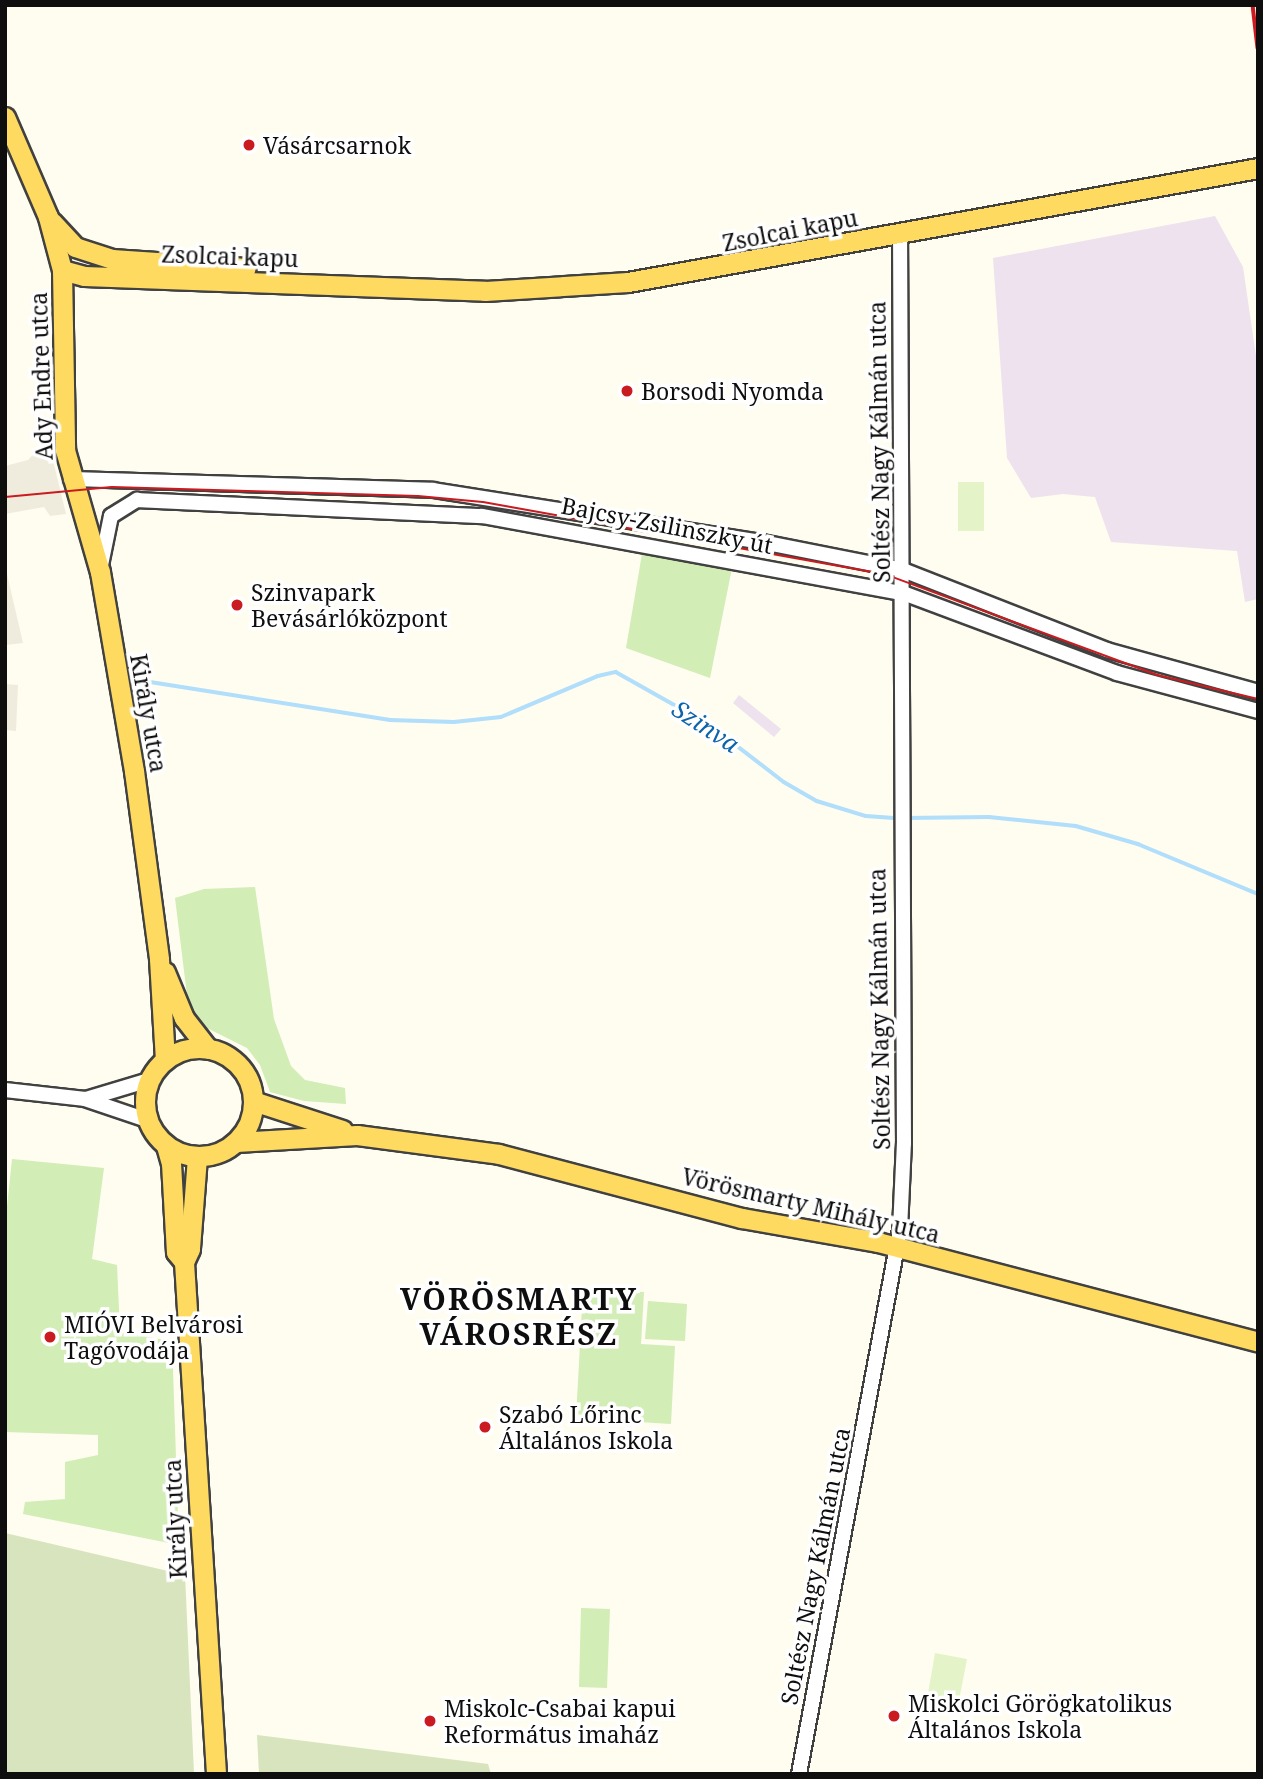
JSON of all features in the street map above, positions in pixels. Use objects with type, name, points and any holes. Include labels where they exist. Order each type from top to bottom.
[{"type":"main road","name":"Ady Endre utca","points":[[5,117],[48,217],[62,270]]},
{"type":"main road","name":"Zsolcai kapu","points":[[62,270],[84,276],[485,291],[640,281],[1055,207],[1258,167]]},
{"type":"main road","points":[[48,217],[67,241],[111,259]]},
{"type":"main road","name":"Ady Endre utca","points":[[67,241],[62,270],[64,436],[71,479]]},
{"type":"main road","points":[[62,270],[80,260],[111,259]]},
{"type":"main road","name":"Zsolcai kapu","points":[[111,259],[486,279],[533,286]]},
{"type":"main road","name":"Király utca","points":[[71,479],[100,572],[136,782],[159,958],[165,1060]]},
{"type":"main road","name":"Király utca","points":[[159,958],[184,1018],[208,1049]]},
{"type":"main road","points":[[208,1049],[240,1067],[253,1101],[249,1123],[236,1142],[218,1153],[197,1157],[166,1146],[147,1120],[144,1099],[149,1080],[165,1060],[181,1051],[208,1049]]},
{"type":"main road","name":"Vörösmarty Mihály utca","points":[[253,1101],[357,1135],[499,1154],[741,1218],[845,1234],[1254,1341]]},
{"type":"main road","name":"Vörösmarty Mihály utca","points":[[236,1142],[357,1135]]},
{"type":"main road","name":"Király utca","points":[[166,1146],[171,1163],[176,1252],[184,1262]]},
{"type":"main road","name":"Király utca","points":[[197,1157],[190,1249],[184,1262],[216,1774]]},
{"type":"street","name":"Soltész Nagy Kálmán utca","points":[[799,1774],[898,1248],[904,1143],[900,835],[904,570],[900,234]]},
{"type":"street","name":"Bajcsy-Zsilinszky út","points":[[71,479],[459,493],[904,570],[1107,650],[1258,692]]},
{"type":"street","name":"Bajcsy-Zsilinszky út","points":[[100,572],[111,516],[126,503],[150,498],[482,516],[903,593],[1131,678],[1258,710]]},
{"type":"street","points":[[85,1099],[149,1080]]},
{"type":"street","points":[[5,1090],[85,1099],[147,1120]]},
{"type":"shaded area","points":[[1215,216],[1243,267],[1258,370],[1258,599],[1245,602],[1237,551],[1111,542],[1095,497],[1063,494],[1031,498],[1007,458],[993,258]]},
{"type":"shaded area","points":[[41,446],[50,448],[66,514],[50,516],[44,507],[5,514],[5,466],[28,460]]},
{"type":"shaded area","points":[[5,558],[23,643],[6,645],[5,640]]},
{"type":"shaded area","points":[[5,684],[18,685],[16,731],[5,730]]},
{"type":"shaded area","points":[[739,695],[781,729],[774,737],[733,703]]},
{"type":"green space","points":[[958,482],[984,482],[984,531],[958,531]]},
{"type":"green space","points":[[643,548],[733,563],[710,678],[626,648]]},
{"type":"green space","points":[[255,887],[274,1019],[291,1066],[305,1080],[345,1088],[346,1104],[304,1101],[270,1092],[260,1065],[247,1048],[203,1026],[188,1003],[175,898],[204,889]]},
{"type":"green space","points":[[12,1159],[104,1168],[92,1259],[117,1265],[120,1332],[172,1341],[179,1545],[23,1514],[25,1502],[65,1499],[65,1462],[98,1455],[98,1435],[5,1432],[5,1226]]},
{"type":"green space","points":[[583,1289],[644,1292],[641,1344],[675,1346],[671,1424],[576,1418]]},
{"type":"green space","points":[[648,1301],[687,1304],[685,1341],[645,1339]]},
{"type":"green space","points":[[5,1533],[185,1575],[194,1774],[5,1774]]},
{"type":"green space","points":[[581,1608],[610,1609],[607,1688],[579,1687]]},
{"type":"green space","points":[[935,1653],[967,1659],[957,1711],[926,1705]]},
{"type":"green space","points":[[257,1735],[488,1764],[491,1774],[259,1774]]},
{"type":"waterway","name":"Szinva","points":[[144,681],[390,720],[454,722],[501,717],[598,676],[616,672],[710,725],[784,782],[817,801],[866,816],[897,818]]},
{"type":"waterway","name":"Szinva","points":[[905,818],[989,817],[1076,826],[1138,844],[1258,894]]},
{"type":"tram line","points":[[5,497],[112,487],[418,496],[483,502],[887,575],[1157,675],[1258,699]]},
{"type":"railway","points":[[1253,5],[1258,48]]},
{"type":"place","name":"Vásárcsarnok","points":[[249,145]]},
{"type":"place","name":"Borsodi Nyomda","points":[[627,391]]},
{"type":"place","name":"Szinvapark Bevásárlóközpont","points":[[237,605]]},
{"type":"place","name":"MIÓVI Belvárosi Tagóvodája","points":[[50,1337]]},
{"type":"place","name":"Szabó Lőrinc Általános Iskola","points":[[485,1427]]},
{"type":"place","name":"Miskolci Görögkatolikus Általános Iskola","points":[[894,1716]]},
{"type":"place","name":"Miskolc-Csabai kapui Református imaház","points":[[430,1721]]},
{"type":"district","name":"VÖRÖSMARTY VÁROSRÉSZ","points":[[519,1316]]}]
